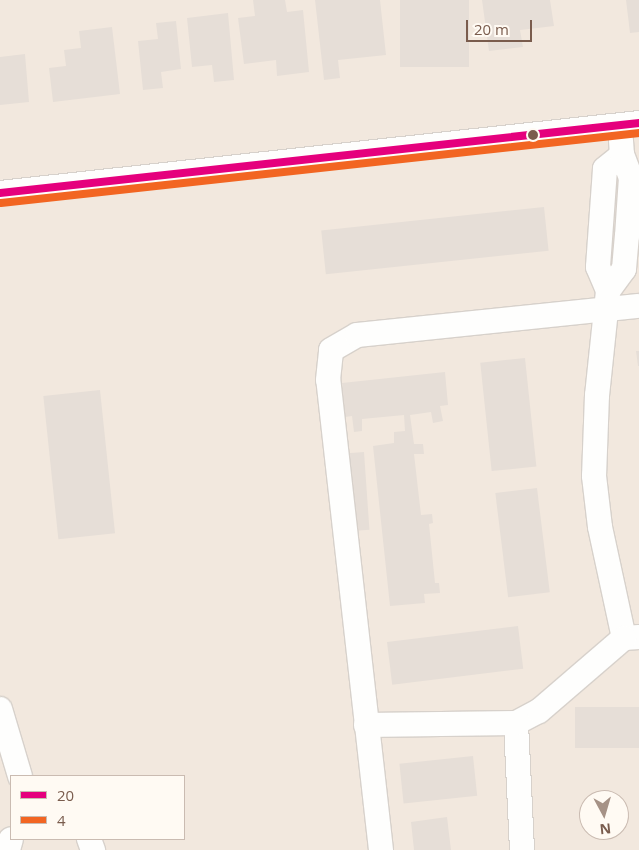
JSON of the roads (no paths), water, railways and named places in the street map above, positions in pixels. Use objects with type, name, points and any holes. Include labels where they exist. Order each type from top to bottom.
[{"type":"street","points":[[0,193],[630,124],[622,156],[631,178],[624,269],[607,300]]},
{"type":"street","points":[[366,725],[516,723],[539,711],[631,638],[600,527],[594,476],[597,395],[607,300],[598,267],[605,169],[622,156]]},
{"type":"street","points":[[600,233],[627,236]]},
{"type":"street","points":[[381,850],[328,380],[331,350],[357,335],[607,300],[639,306]]},
{"type":"street","points":[[0,709],[20,775]]},
{"type":"street","points":[[516,723],[522,850]]}]
